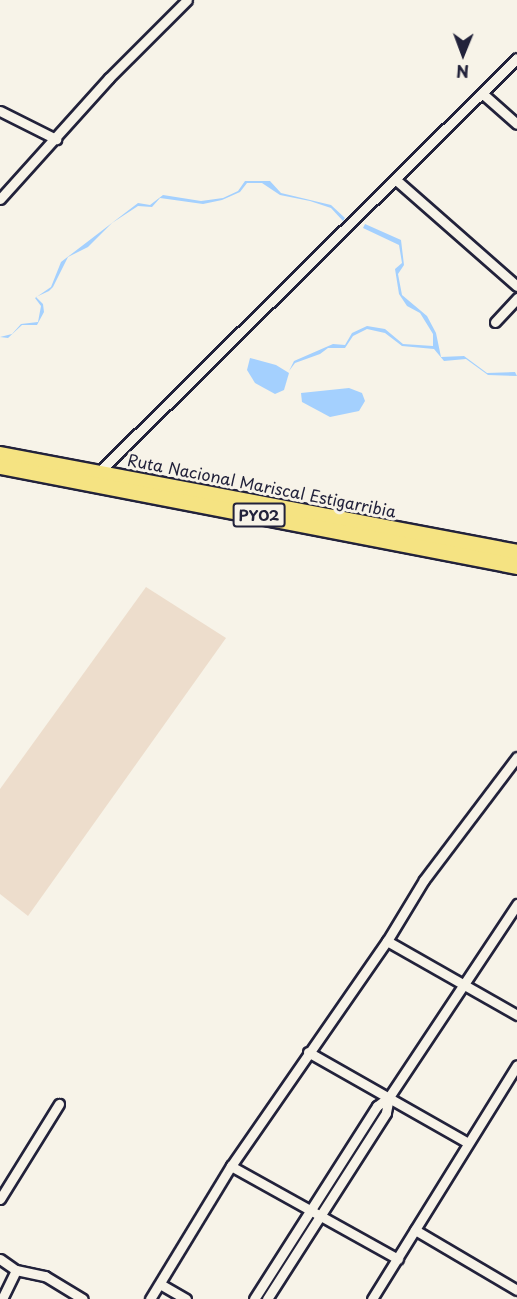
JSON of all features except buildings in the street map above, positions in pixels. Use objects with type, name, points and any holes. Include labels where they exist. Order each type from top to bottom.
[{"type":"highway","name":"Ruta Nacional Mariscal Estigarribia","points":[[0,454],[517,552]]},
{"type":"highway","name":"Ruta Nacional Mariscal Estigarribia","points":[[0,466],[517,566]]},
{"type":"street","points":[[0,199],[110,78],[187,0]]},
{"type":"street","points":[[99,472],[517,58]]},
{"type":"street","points":[[483,94],[517,124]]},
{"type":"street","points":[[0,111],[56,139]]},
{"type":"street","points":[[395,179],[517,286]]},
{"type":"street","points":[[495,322],[517,298]]},
{"type":"street","points":[[150,1299],[231,1166],[387,940],[424,880],[517,757]]},
{"type":"street","points":[[254,1299],[378,1106],[388,1097],[517,904]]},
{"type":"street","points":[[387,940],[517,1015]]},
{"type":"street","points":[[308,1052],[468,1143]]},
{"type":"street","points":[[372,1299],[517,1065]]},
{"type":"street","points":[[267,1299],[386,1113],[388,1097]]},
{"type":"street","points":[[0,1199],[59,1104]]},
{"type":"street","points":[[231,1166],[398,1259]]},
{"type":"street","points":[[415,1230],[517,1290]]},
{"type":"street","points":[[0,1259],[16,1270],[45,1276],[83,1299]]},
{"type":"street","points":[[2,1299],[16,1270]]},
{"type":"street","points":[[160,1284],[186,1299]]},
{"type":"shaded area","points":[[146,587],[226,638],[28,916],[0,894],[0,789]]},
{"type":"water","points":[[245,181],[270,181],[281,193],[331,205],[345,218],[343,221],[331,208],[280,195],[262,183],[247,183],[240,192],[222,200],[203,204],[160,198],[152,207],[138,206],[112,223],[88,247],[68,257],[53,287],[37,296],[51,287],[61,262],[138,203],[150,205],[163,195],[201,201],[223,198],[238,191]]},
{"type":"water","points":[[365,224],[401,240],[404,265],[398,274],[402,295],[427,316],[436,333],[441,357],[464,356],[487,373],[515,372],[517,376],[488,375],[466,359],[444,361],[434,349],[402,346],[385,333],[367,329],[353,336],[345,348],[328,348],[320,354],[295,363],[289,371],[294,361],[333,344],[345,345],[352,333],[367,326],[385,329],[403,344],[433,346],[433,334],[420,313],[407,306],[399,294],[395,269],[402,263],[399,245],[363,228]]},
{"type":"water","points":[[36,297],[43,304],[44,312],[37,325],[22,325],[8,338],[0,337],[12,334],[21,324],[38,322],[41,306]]},
{"type":"water","points":[[250,358],[276,365],[289,373],[284,390],[275,394],[255,383],[247,370]]},
{"type":"water","points":[[349,388],[362,393],[365,401],[359,411],[330,417],[302,402],[301,393]]}]
